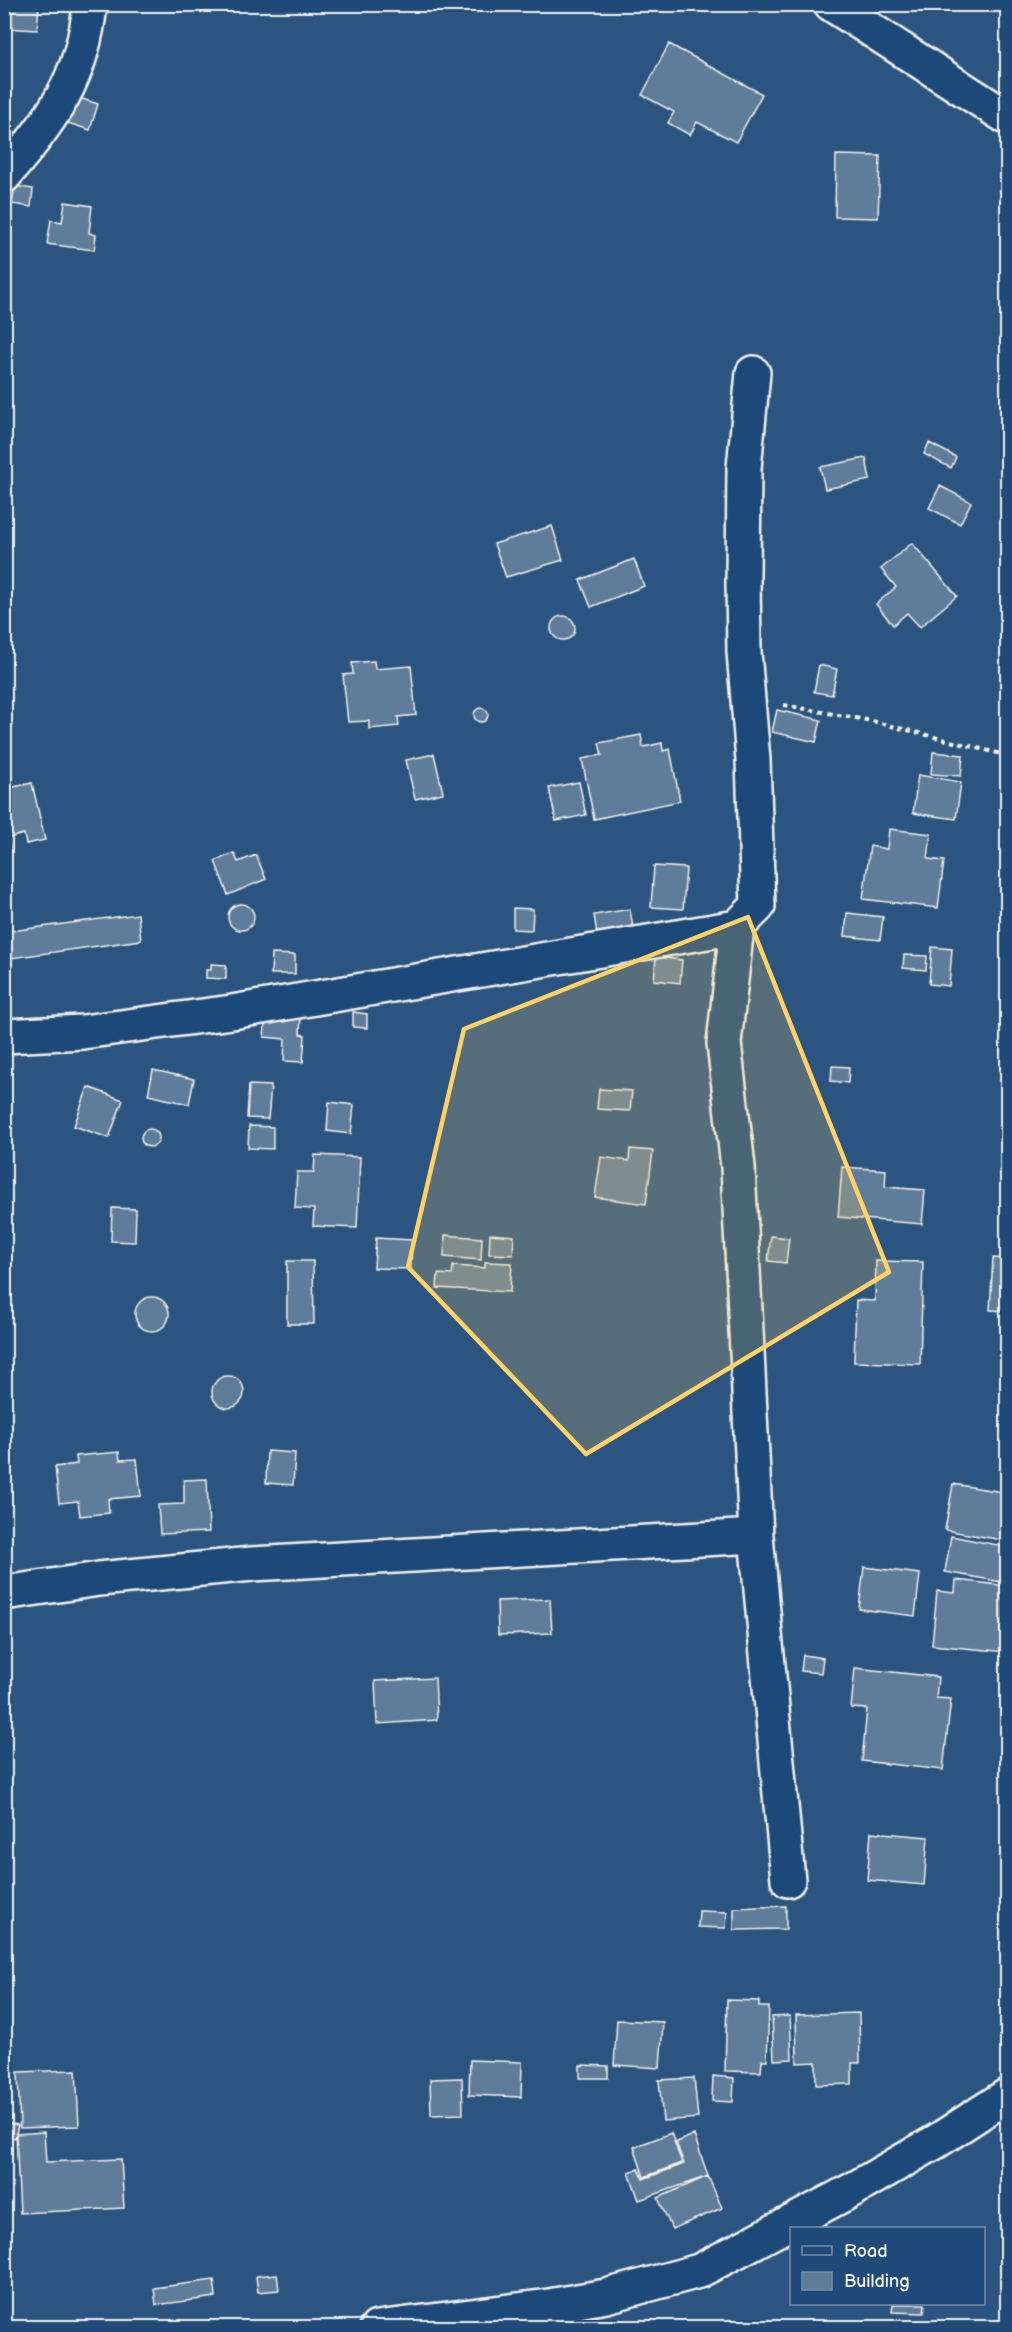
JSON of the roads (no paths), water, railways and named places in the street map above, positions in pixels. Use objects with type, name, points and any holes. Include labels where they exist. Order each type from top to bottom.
[{"type":"street","points":[[4,176],[33,142],[66,94],[87,40],[90,4]]},
{"type":"street","points":[[831,4],[1008,118]]},
{"type":"street","points":[[4,1036],[83,1032],[232,1012],[737,927],[758,906],[755,794],[747,698],[743,580],[744,468],[753,373]]},
{"type":"street","points":[[737,927],[724,1043],[738,1167],[756,1536],[788,1880]]},
{"type":"street","points":[[4,1593],[99,1579],[252,1563],[756,1536]]},
{"type":"street","points":[[377,2328],[561,2304],[606,2296],[699,2271],[863,2184],[937,2141],[1008,2095]]}]
